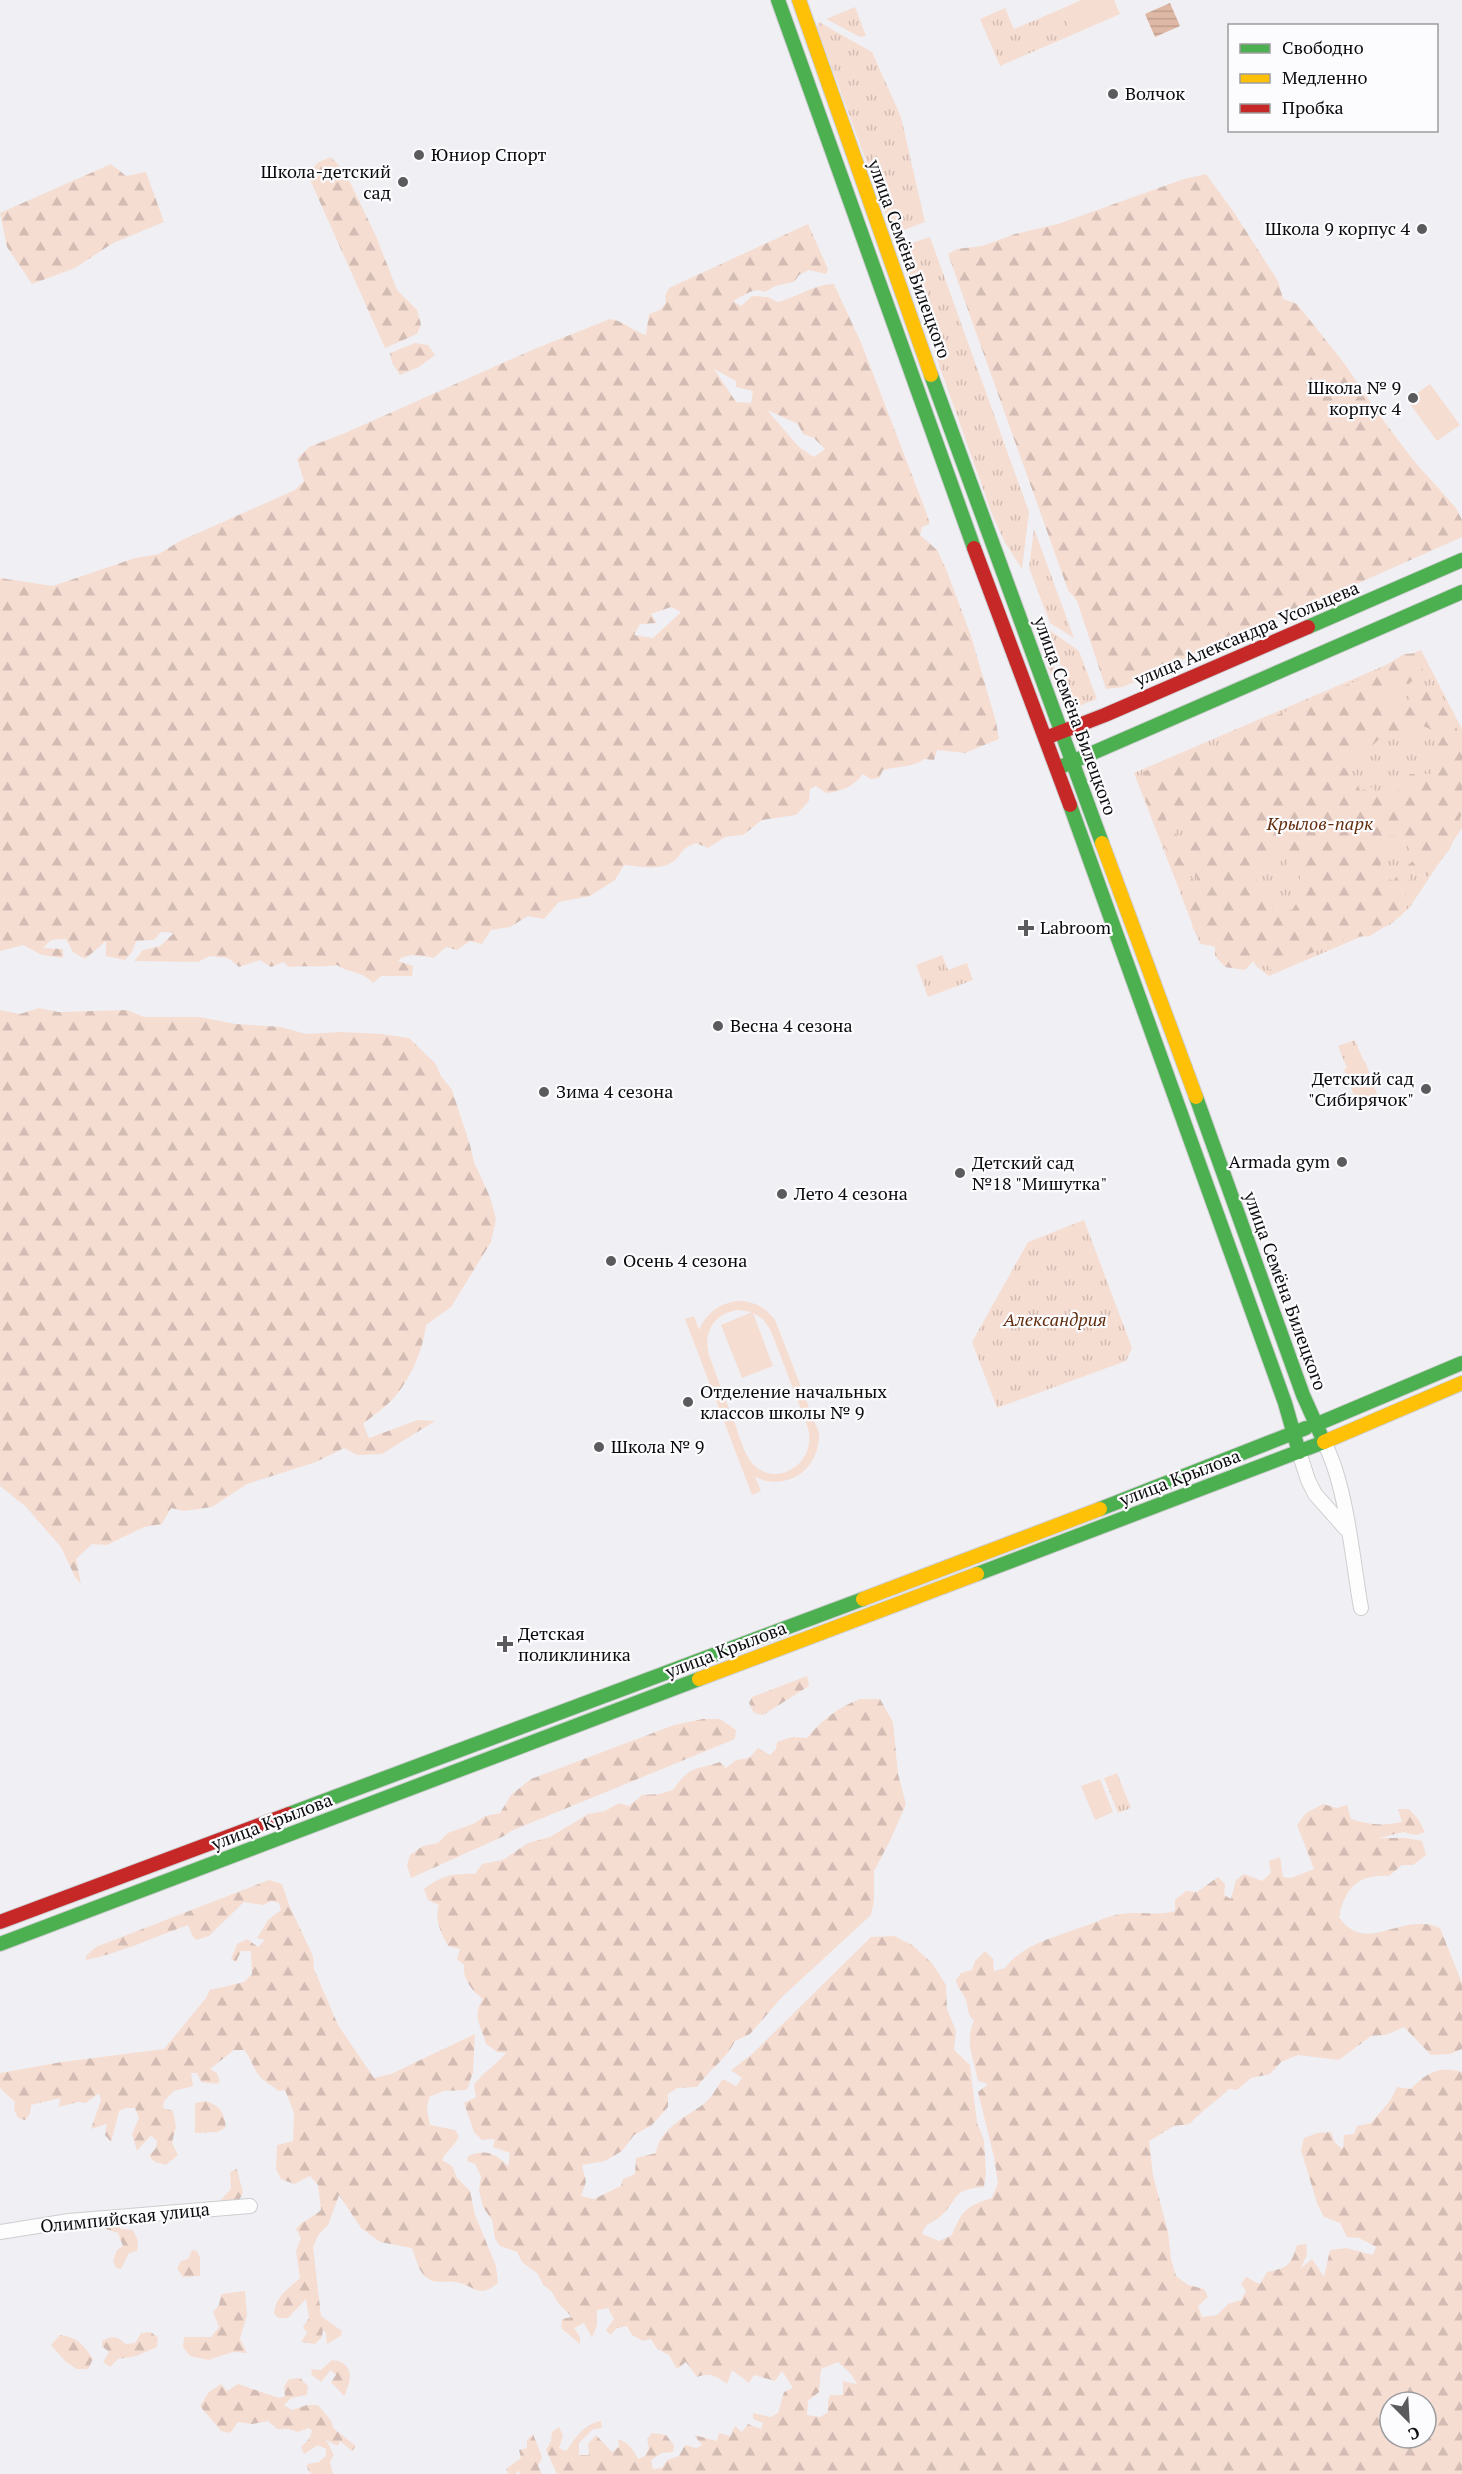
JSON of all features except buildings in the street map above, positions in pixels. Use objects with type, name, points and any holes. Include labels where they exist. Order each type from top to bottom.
[{"type":"main road","name":"улица Семёна Билецкого","points":[[778,0],[951,486],[1046,738],[1193,1144],[1285,1403],[1299,1452]]},
{"type":"main road","name":"улица Семёна Билецкого","points":[[799,0],[964,470],[1221,1165],[1302,1395],[1324,1442]]},
{"type":"main road","name":"улица Александра Усольцева","points":[[1046,738],[1462,560]]},
{"type":"main road","points":[[1056,769],[1462,592]]},
{"type":"main road","name":"улица Крылова","points":[[0,1922],[1032,1535],[1293,1434],[1462,1363]]},
{"type":"main road","name":"улица Крылова","points":[[0,1944],[1299,1452],[1462,1383]]},
{"type":"main road","points":[[285,1816],[292,1834]]},
{"type":"street","points":[[1324,1442],[1333,1459],[1338,1477],[1361,1608]]},
{"type":"street","name":"улица Семёна Билецкого","points":[[1299,1452],[1308,1480],[1316,1494],[1347,1530]]},
{"type":"street","name":"Олимпийская улица","points":[[0,2232],[80,2220],[250,2206]]},
{"type":"green space","points":[[1081,0],[1114,0],[1120,14],[1072,35],[1061,9]]},
{"type":"green space","points":[[855,7],[866,36],[860,37],[826,19]]},
{"type":"green space","points":[[1005,8],[1014,29],[1061,9],[1072,35],[1000,66],[980,19]]},
{"type":"green space","points":[[819,22],[872,52],[901,117],[925,222],[896,233],[891,229],[817,27]]},
{"type":"green space","points":[[331,157],[345,172],[376,236],[397,290],[417,310],[421,324],[417,334],[385,348],[307,173],[319,162]]},
{"type":"green space","points":[[111,164],[126,176],[146,172],[164,222],[113,243],[75,268],[32,284],[7,247],[0,213]]},
{"type":"green space","points":[[1206,174],[1278,281],[1283,299],[1297,304],[1344,363],[1414,461],[1456,508],[1462,520],[1462,537],[1314,603],[1251,628],[1123,687],[1106,689],[1077,601],[1068,590],[948,254],[957,249],[982,246],[1015,234],[1058,224],[1184,179]]},
{"type":"green space","points":[[808,224],[828,269],[826,274],[809,270],[799,275],[794,282],[775,286],[765,292],[756,290],[749,292],[733,301],[741,306],[752,296],[768,297],[778,302],[834,284],[862,345],[925,509],[930,524],[922,527],[920,535],[937,550],[947,571],[972,639],[999,739],[965,753],[937,750],[934,760],[924,759],[910,765],[883,770],[879,778],[870,779],[863,774],[847,788],[837,791],[826,793],[816,786],[810,789],[809,801],[796,815],[762,820],[743,835],[725,837],[708,848],[696,843],[686,848],[670,864],[664,866],[624,865],[615,880],[590,896],[559,902],[544,919],[528,916],[510,927],[491,930],[482,944],[470,941],[457,950],[446,947],[434,958],[415,955],[401,958],[398,961],[413,966],[412,976],[381,976],[373,983],[364,976],[337,965],[288,967],[284,962],[271,967],[260,960],[239,967],[228,958],[210,956],[198,962],[134,961],[143,950],[160,946],[174,933],[161,932],[154,940],[136,941],[132,952],[125,960],[106,956],[106,941],[85,959],[73,952],[66,939],[51,940],[43,948],[63,949],[63,958],[42,955],[23,945],[0,951],[0,578],[53,586],[135,558],[159,554],[180,541],[295,490],[304,481],[297,459],[309,447],[532,350],[610,319],[646,335],[649,314],[660,310],[666,303],[665,296],[669,288]],"holes":[[[714,369],[736,381],[736,387],[753,391],[751,403],[736,402]],[[767,410],[798,424],[803,434],[814,438],[825,449],[814,457],[799,447]],[[671,607],[681,612],[653,638],[634,635],[640,624],[657,623],[651,614]]]},
{"type":"green space","points":[[930,237],[1029,512],[1022,569],[1004,541],[992,514],[900,255],[903,246]]},
{"type":"green space","points":[[415,343],[428,345],[435,355],[419,367],[400,375],[392,363],[390,353]]},
{"type":"green space","points":[[1430,384],[1460,425],[1437,441],[1407,400]]},
{"type":"green space","points":[[1034,529],[1074,638],[1050,623],[1029,568]]},
{"type":"green space","points":[[1039,625],[1069,708],[1065,710],[1046,662]]},
{"type":"green space","points":[[1048,629],[1079,651],[1097,699],[1076,707]]},
{"type":"green space","name":"Крылов-парк","points":[[1421,650],[1462,729],[1462,828],[1410,907],[1391,924],[1269,976],[1256,966],[1248,952],[1200,944],[1134,773]]},
{"type":"green space","name":"Крылов-парк","points":[[1419,653],[1423,670],[1409,684],[1399,683],[1381,705],[1382,718],[1393,707],[1405,709],[1412,690],[1429,686],[1440,691],[1462,740],[1462,812],[1450,849],[1427,877],[1422,863],[1410,874],[1401,916],[1370,936],[1350,937],[1271,970],[1259,955],[1245,970],[1225,967],[1215,956],[1215,941],[1202,940],[1193,929],[1190,911],[1146,801],[1143,772],[1200,750],[1222,747],[1230,750],[1228,736],[1370,675],[1404,654]],"holes":[[[1421,725],[1434,731],[1436,755],[1431,774],[1410,774],[1386,805],[1372,787],[1360,791],[1356,778],[1342,766],[1352,758],[1350,749],[1366,751],[1384,735],[1400,740],[1416,732]],[[1162,807],[1169,807],[1184,833],[1185,846],[1192,857],[1199,888],[1190,876],[1191,861],[1181,850],[1180,840],[1167,822]],[[1383,835],[1394,835],[1407,843],[1413,861],[1393,881],[1382,876]],[[1278,850],[1291,853],[1285,867],[1300,875],[1300,898],[1292,910],[1274,910],[1261,889],[1256,875]]]},
{"type":"green space","points":[[942,955],[948,970],[967,963],[973,980],[928,997],[916,965]]},
{"type":"green space","points":[[39,1008],[58,1012],[127,1010],[144,1017],[199,1017],[236,1024],[281,1027],[306,1034],[341,1032],[409,1038],[435,1063],[441,1076],[452,1090],[474,1162],[490,1197],[496,1219],[491,1242],[451,1307],[426,1325],[419,1355],[404,1384],[392,1400],[363,1424],[369,1438],[418,1420],[435,1421],[382,1454],[357,1455],[344,1448],[316,1462],[247,1484],[212,1507],[184,1511],[171,1508],[162,1524],[144,1527],[107,1545],[92,1544],[76,1559],[81,1584],[75,1577],[61,1547],[25,1506],[0,1486],[0,1010],[20,1014]]},
{"type":"green space","points":[[1355,1040],[1364,1062],[1347,1068],[1338,1046]]},
{"type":"green space","points":[[1365,1061],[1380,1102],[1359,1109],[1344,1069]]},
{"type":"green space","name":"Александрия","points":[[1084,1220],[1132,1348],[1126,1361],[997,1408],[972,1342],[1028,1242]]},
{"type":"green space","points":[[743,1301],[754,1304],[763,1308],[775,1320],[819,1433],[818,1446],[808,1467],[800,1474],[779,1482],[755,1477],[761,1491],[752,1495],[685,1319],[694,1316],[699,1330],[710,1314],[731,1302]],"holes":[[[738,1310],[752,1312],[721,1325],[742,1378],[773,1366],[753,1313],[763,1319],[771,1331],[808,1428],[809,1442],[806,1454],[800,1463],[780,1474],[758,1469],[749,1459],[709,1355],[709,1331],[717,1319]]]},
{"type":"green space","points":[[807,1676],[809,1686],[763,1715],[754,1713],[749,1703],[752,1697]]},
{"type":"green space","points":[[860,1699],[880,1699],[893,1722],[898,1774],[906,1804],[874,1871],[874,1900],[871,1915],[782,1997],[750,2034],[735,2041],[697,2087],[677,2088],[668,2094],[668,2107],[652,2125],[634,2135],[622,2151],[605,2161],[582,2165],[586,2182],[581,2196],[594,2199],[621,2186],[623,2179],[635,2174],[636,2158],[656,2153],[663,2136],[669,2129],[705,2103],[723,2079],[736,2086],[742,2078],[731,2070],[751,2055],[871,1937],[894,1936],[912,1945],[932,1963],[946,1985],[947,2009],[956,2031],[954,2050],[970,2065],[977,2123],[984,2140],[986,2172],[984,2187],[961,2192],[939,2218],[926,2226],[922,2234],[939,2241],[952,2235],[962,2214],[976,2204],[992,2198],[998,2183],[978,2092],[988,2084],[978,2081],[972,2058],[970,2036],[974,2021],[956,1980],[961,1973],[972,1970],[975,1961],[985,1951],[993,1959],[994,1971],[1005,1968],[1021,1953],[1041,1942],[1108,1917],[1131,1913],[1175,1911],[1175,1900],[1186,1891],[1197,1892],[1218,1877],[1225,1884],[1224,1895],[1231,1899],[1236,1880],[1244,1874],[1262,1881],[1271,1873],[1269,1861],[1280,1857],[1283,1877],[1291,1878],[1314,1869],[1297,1825],[1306,1813],[1323,1804],[1337,1808],[1347,1805],[1351,1819],[1376,1824],[1402,1822],[1398,1809],[1409,1809],[1425,1832],[1416,1835],[1403,1832],[1379,1838],[1407,1838],[1422,1841],[1426,1855],[1413,1865],[1402,1865],[1389,1876],[1369,1877],[1361,1880],[1349,1891],[1339,1917],[1350,1928],[1361,1933],[1373,1933],[1412,1924],[1426,1924],[1440,1928],[1462,1983],[1462,2049],[1450,2054],[1431,2055],[1404,2027],[1386,2035],[1371,2036],[1339,2060],[1298,2055],[1281,2062],[1270,2074],[1251,2078],[1237,2090],[1229,2089],[1190,2124],[1174,2126],[1149,2141],[1153,2175],[1168,2232],[1171,2259],[1176,2276],[1188,2285],[1204,2289],[1208,2297],[1198,2306],[1202,2317],[1217,2315],[1228,2304],[1241,2300],[1246,2291],[1241,2284],[1246,2277],[1260,2284],[1267,2272],[1280,2269],[1288,2264],[1297,2245],[1306,2244],[1307,2255],[1300,2269],[1312,2259],[1324,2277],[1330,2250],[1346,2248],[1373,2255],[1376,2247],[1359,2238],[1347,2237],[1340,2223],[1324,2217],[1317,2203],[1301,2150],[1304,2138],[1317,2133],[1331,2132],[1335,2143],[1343,2149],[1344,2135],[1354,2134],[1357,2126],[1371,2123],[1390,2101],[1397,2087],[1411,2089],[1428,2075],[1440,2070],[1462,2072],[1462,2474],[557,2474],[546,2450],[551,2441],[552,2432],[559,2427],[563,2435],[559,2448],[566,2451],[585,2428],[601,2421],[602,2428],[593,2429],[579,2443],[579,2455],[589,2455],[588,2444],[596,2435],[612,2452],[619,2447],[618,2439],[625,2443],[638,2459],[645,2456],[649,2448],[647,2439],[652,2433],[666,2435],[674,2445],[673,2452],[662,2453],[651,2460],[653,2469],[662,2468],[667,2460],[679,2456],[685,2445],[696,2448],[702,2445],[694,2435],[717,2441],[719,2433],[730,2436],[735,2426],[742,2432],[748,2424],[761,2429],[763,2423],[753,2419],[753,2413],[771,2417],[778,2413],[784,2392],[793,2388],[782,2371],[775,2381],[754,2375],[749,2383],[732,2370],[727,2384],[713,2376],[697,2377],[686,2362],[677,2369],[669,2355],[657,2349],[651,2339],[643,2341],[632,2335],[627,2326],[617,2328],[610,2335],[606,2330],[614,2319],[608,2308],[597,2310],[597,2325],[592,2338],[584,2323],[574,2328],[580,2337],[580,2344],[561,2328],[562,2319],[572,2317],[559,2304],[551,2291],[543,2285],[538,2274],[522,2262],[517,2252],[500,2246],[495,2239],[492,2220],[483,2207],[479,2191],[481,2176],[475,2164],[467,2161],[468,2156],[485,2153],[494,2155],[508,2166],[510,2153],[493,2147],[495,2139],[482,2140],[474,2132],[464,2103],[476,2097],[474,2085],[506,2053],[497,2052],[486,2044],[478,2022],[478,2011],[483,1999],[466,1980],[464,1965],[457,1959],[460,1949],[448,1946],[438,1921],[439,1905],[428,1900],[424,1889],[448,1876],[475,1874],[482,1864],[503,1860],[528,1843],[550,1837],[588,1814],[605,1811],[619,1803],[629,1806],[642,1795],[660,1794],[673,1790],[684,1776],[693,1770],[720,1762],[726,1768],[736,1760],[749,1758],[758,1748],[770,1755],[776,1749],[777,1742],[792,1737],[807,1738],[830,1715]],"holes":[[[838,2362],[851,2374],[857,2384],[843,2381],[843,2395],[830,2395],[828,2412],[820,2417],[807,2415],[808,2401],[819,2392],[821,2369]]]},
{"type":"green space","points":[[703,1719],[720,1719],[736,1730],[735,1739],[511,1831],[411,1878],[407,1865],[410,1855],[423,1846],[438,1843],[448,1833],[475,1823],[485,1816],[500,1813],[511,1795],[531,1779],[674,1725]]},
{"type":"green space","points":[[1117,1773],[1131,1808],[1118,1813],[1104,1778]]},
{"type":"green space","points":[[1100,1779],[1113,1812],[1095,1820],[1081,1786]]},
{"type":"green space","points":[[269,1880],[282,1884],[289,1905],[313,1956],[314,1969],[338,2025],[374,2078],[391,2074],[475,2034],[473,2072],[467,2090],[444,2091],[429,2097],[427,2109],[430,2125],[455,2130],[459,2136],[442,2160],[452,2166],[457,2178],[470,2191],[475,2215],[496,2266],[498,2283],[481,2291],[455,2282],[435,2282],[424,2275],[412,2248],[380,2242],[361,2228],[339,2195],[328,2225],[319,2234],[313,2247],[321,2316],[342,2331],[341,2336],[327,2344],[323,2329],[322,2337],[315,2344],[301,2342],[307,2333],[303,2327],[309,2318],[306,2299],[288,2318],[278,2318],[274,2313],[280,2297],[300,2278],[296,2251],[301,2238],[296,2229],[321,2210],[318,2185],[310,2176],[294,2184],[281,2179],[276,2169],[277,2145],[293,2141],[294,2113],[285,2090],[278,2091],[262,2079],[244,2050],[234,2050],[210,2069],[217,2073],[220,2081],[217,2084],[201,2082],[197,2073],[191,2073],[193,2086],[174,2091],[164,2101],[163,2108],[173,2111],[176,2126],[172,2143],[178,2155],[166,2165],[155,2162],[149,2156],[156,2148],[157,2141],[151,2135],[137,2151],[132,2134],[139,2118],[135,2108],[119,2111],[111,2142],[105,2135],[107,2124],[91,2129],[101,2100],[99,2093],[86,2103],[78,2102],[59,2107],[60,2098],[31,2105],[30,2114],[25,2120],[18,2118],[14,2110],[15,2102],[0,2088],[0,2073],[62,2062],[164,2049],[210,1990],[244,1982],[252,1974],[251,1951],[241,1951],[236,1962],[231,1959],[237,1944],[247,1939],[258,1947],[265,1940],[257,1938],[268,1920],[281,1910],[279,1903],[272,1901],[263,1905],[244,1902],[209,1936],[196,1940],[188,1925],[112,1953],[86,1960],[86,1956],[96,1947]]},
{"type":"green space","points":[[206,2101],[221,2110],[226,2127],[218,2132],[195,2133],[195,2103]]},
{"type":"green space","points":[[237,2169],[243,2193],[237,2204],[223,2205],[220,2201],[231,2189],[230,2172]]},
{"type":"green space","points":[[116,2222],[121,2229],[133,2230],[138,2241],[137,2251],[129,2253],[121,2269],[116,2268],[113,2261],[117,2250],[123,2246],[118,2233],[106,2229],[107,2224]]},
{"type":"green space","points":[[192,2250],[197,2251],[200,2258],[200,2276],[183,2277],[177,2269],[181,2261],[188,2259]]},
{"type":"green space","points":[[245,2291],[247,2315],[240,2339],[247,2353],[233,2352],[208,2360],[190,2356],[183,2347],[184,2337],[211,2337],[219,2327],[213,2312],[219,2305],[221,2294]]},
{"type":"green space","points":[[151,2332],[158,2338],[157,2347],[136,2356],[118,2359],[110,2367],[103,2362],[109,2352],[102,2346],[102,2341],[114,2337],[125,2344],[135,2343],[141,2333]]},
{"type":"green space","points":[[60,2335],[80,2342],[93,2359],[88,2369],[76,2369],[65,2361],[51,2345]]},
{"type":"green space","points":[[332,2360],[345,2365],[350,2373],[349,2384],[344,2396],[331,2382],[336,2375],[331,2370],[321,2382],[312,2375],[311,2369],[321,2370]]},
{"type":"green space","points":[[300,2378],[308,2386],[307,2395],[291,2398],[284,2405],[292,2410],[307,2405],[318,2405],[332,2422],[333,2428],[356,2446],[352,2451],[340,2441],[338,2446],[326,2440],[334,2455],[330,2462],[333,2474],[312,2474],[308,2470],[307,2464],[319,2462],[326,2456],[326,2449],[318,2445],[304,2454],[301,2447],[309,2439],[312,2431],[309,2428],[298,2432],[277,2429],[268,2421],[252,2424],[238,2422],[230,2433],[221,2431],[200,2406],[209,2392],[221,2384],[227,2391],[238,2384],[279,2398],[285,2396],[284,2387],[289,2379]]},
{"type":"green space","points":[[533,2434],[542,2457],[538,2466],[542,2474],[520,2474],[518,2470],[516,2474],[509,2474],[506,2469],[521,2458],[519,2450],[527,2448],[527,2440]]},
{"type":"shaded area","points":[[1170,3],[1180,26],[1155,37],[1145,14]]},
{"type":"traffic: fast","points":[[778,0],[974,548]]},
{"type":"traffic: fast","points":[[931,375],[1102,843]]},
{"type":"traffic: fast","points":[[1308,627],[1462,560]]},
{"type":"traffic: fast","points":[[1058,768],[1462,592]]},
{"type":"traffic: fast","points":[[1070,805],[1285,1403],[1299,1452]]},
{"type":"traffic: fast","points":[[977,1574],[1324,1442],[1303,1395],[1196,1097]]},
{"type":"traffic: fast","points":[[1315,1425],[1462,1363]]},
{"type":"traffic: fast","points":[[1100,1509],[1306,1428]]},
{"type":"traffic: fast","points":[[289,1814],[863,1599]]},
{"type":"traffic: fast","points":[[0,1944],[699,1679]]},
{"type":"traffic: slow","points":[[799,0],[931,375]]},
{"type":"traffic: slow","points":[[1102,843],[1196,1097]]},
{"type":"traffic: slow","points":[[1324,1442],[1462,1383]]},
{"type":"traffic: slow","points":[[863,1599],[1100,1509]]},
{"type":"traffic: slow","points":[[699,1679],[977,1574]]},
{"type":"traffic: jam","points":[[974,548],[1070,805]]},
{"type":"traffic: jam","points":[[1048,737],[1105,715],[1308,627]]},
{"type":"traffic: jam","points":[[0,1922],[289,1814]]},
{"type":"place","name":"Волчок","points":[[1113,94]]},
{"type":"place","name":"Юниор Спорт","points":[[419,155]]},
{"type":"place","name":"Школа-детский сад","points":[[403,182]]},
{"type":"place","name":"Школа 9 корпус 4","points":[[1422,229]]},
{"type":"place","name":"Школа № 9 корпус 4","points":[[1413,398]]},
{"type":"place","name":"Labroom","points":[[1026,928]]},
{"type":"place","name":"Весна 4 сезона","points":[[718,1026]]},
{"type":"place","name":"Детский сад \"Сибирячок\"","points":[[1426,1089]]},
{"type":"place","name":"Зима 4 сезона","points":[[544,1092]]},
{"type":"place","name":"Armada gym","points":[[1342,1162]]},
{"type":"place","name":"Детский сад №18 \"Мишутка\"","points":[[960,1173]]},
{"type":"place","name":"Лето 4 сезона","points":[[782,1194]]},
{"type":"place","name":"Осень 4 сезона","points":[[611,1261]]},
{"type":"place","name":"Отделение начальных классов школы № 9","points":[[688,1402]]},
{"type":"place","name":"Школа № 9","points":[[599,1447]]},
{"type":"place","name":"Детская поликлиника","points":[[505,1644]]}]
